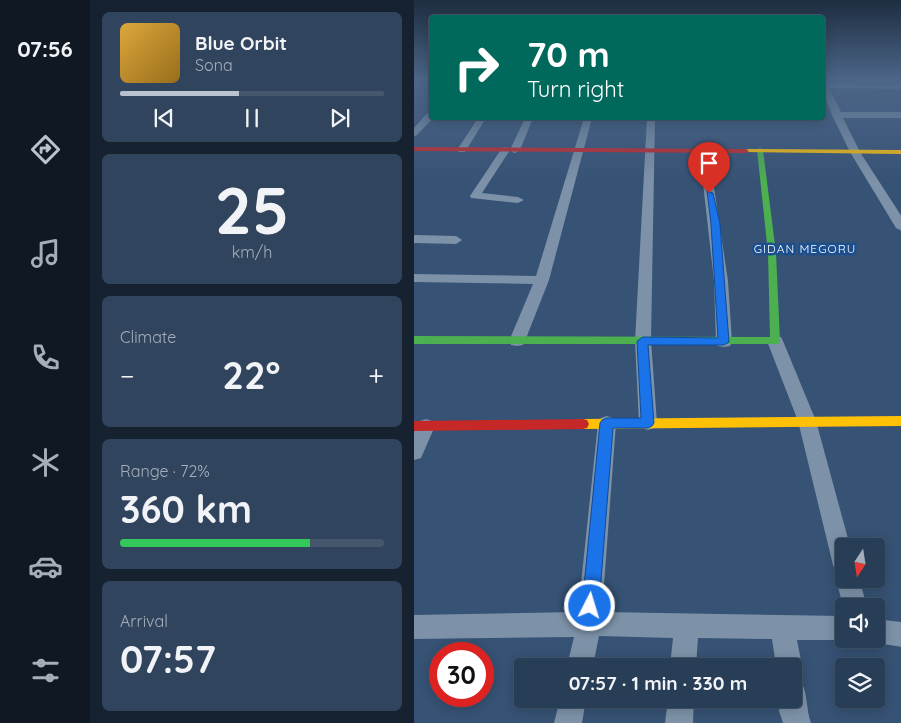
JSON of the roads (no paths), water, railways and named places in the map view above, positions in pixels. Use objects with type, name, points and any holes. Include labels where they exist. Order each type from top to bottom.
[{"type":"street","points":[[901,115],[836,115],[855,152],[901,228]]},
{"type":"street","points":[[414,133],[429,116]]},
{"type":"street","points":[[462,150],[481,120]]},
{"type":"street","points":[[518,200],[475,196],[510,150],[528,120]]},
{"type":"street","points":[[517,341],[542,280],[587,120]]},
{"type":"street","points":[[648,423],[643,341],[652,120]]},
{"type":"street","points":[[414,149],[901,152]]},
{"type":"street","points":[[717,150],[707,174],[715,224],[724,342]]},
{"type":"street","points":[[760,150],[761,176],[766,192],[772,243],[775,341],[807,421],[837,538]]},
{"type":"street","points":[[884,202],[901,202]]},
{"type":"street","points":[[414,239],[456,240]]},
{"type":"street","points":[[414,278],[542,280]]},
{"type":"street","points":[[414,340],[775,341]]},
{"type":"street","points":[[414,452],[420,426],[901,421]]},
{"type":"street","points":[[582,658],[588,624],[607,423]]},
{"type":"street","points":[[414,627],[588,624],[835,628]]},
{"type":"street","points":[[684,658],[686,626]]},
{"type":"street","points":[[782,627],[788,658]]},
{"type":"street","points":[[885,632],[901,635]]},
{"type":"street","points":[[568,723],[571,708]]},
{"type":"street","points":[[679,723],[680,708]]},
{"type":"street","points":[[793,708],[797,723]]},
{"type":"district","name":"GIDAN MEGORU","points":[[805,248]]}]
